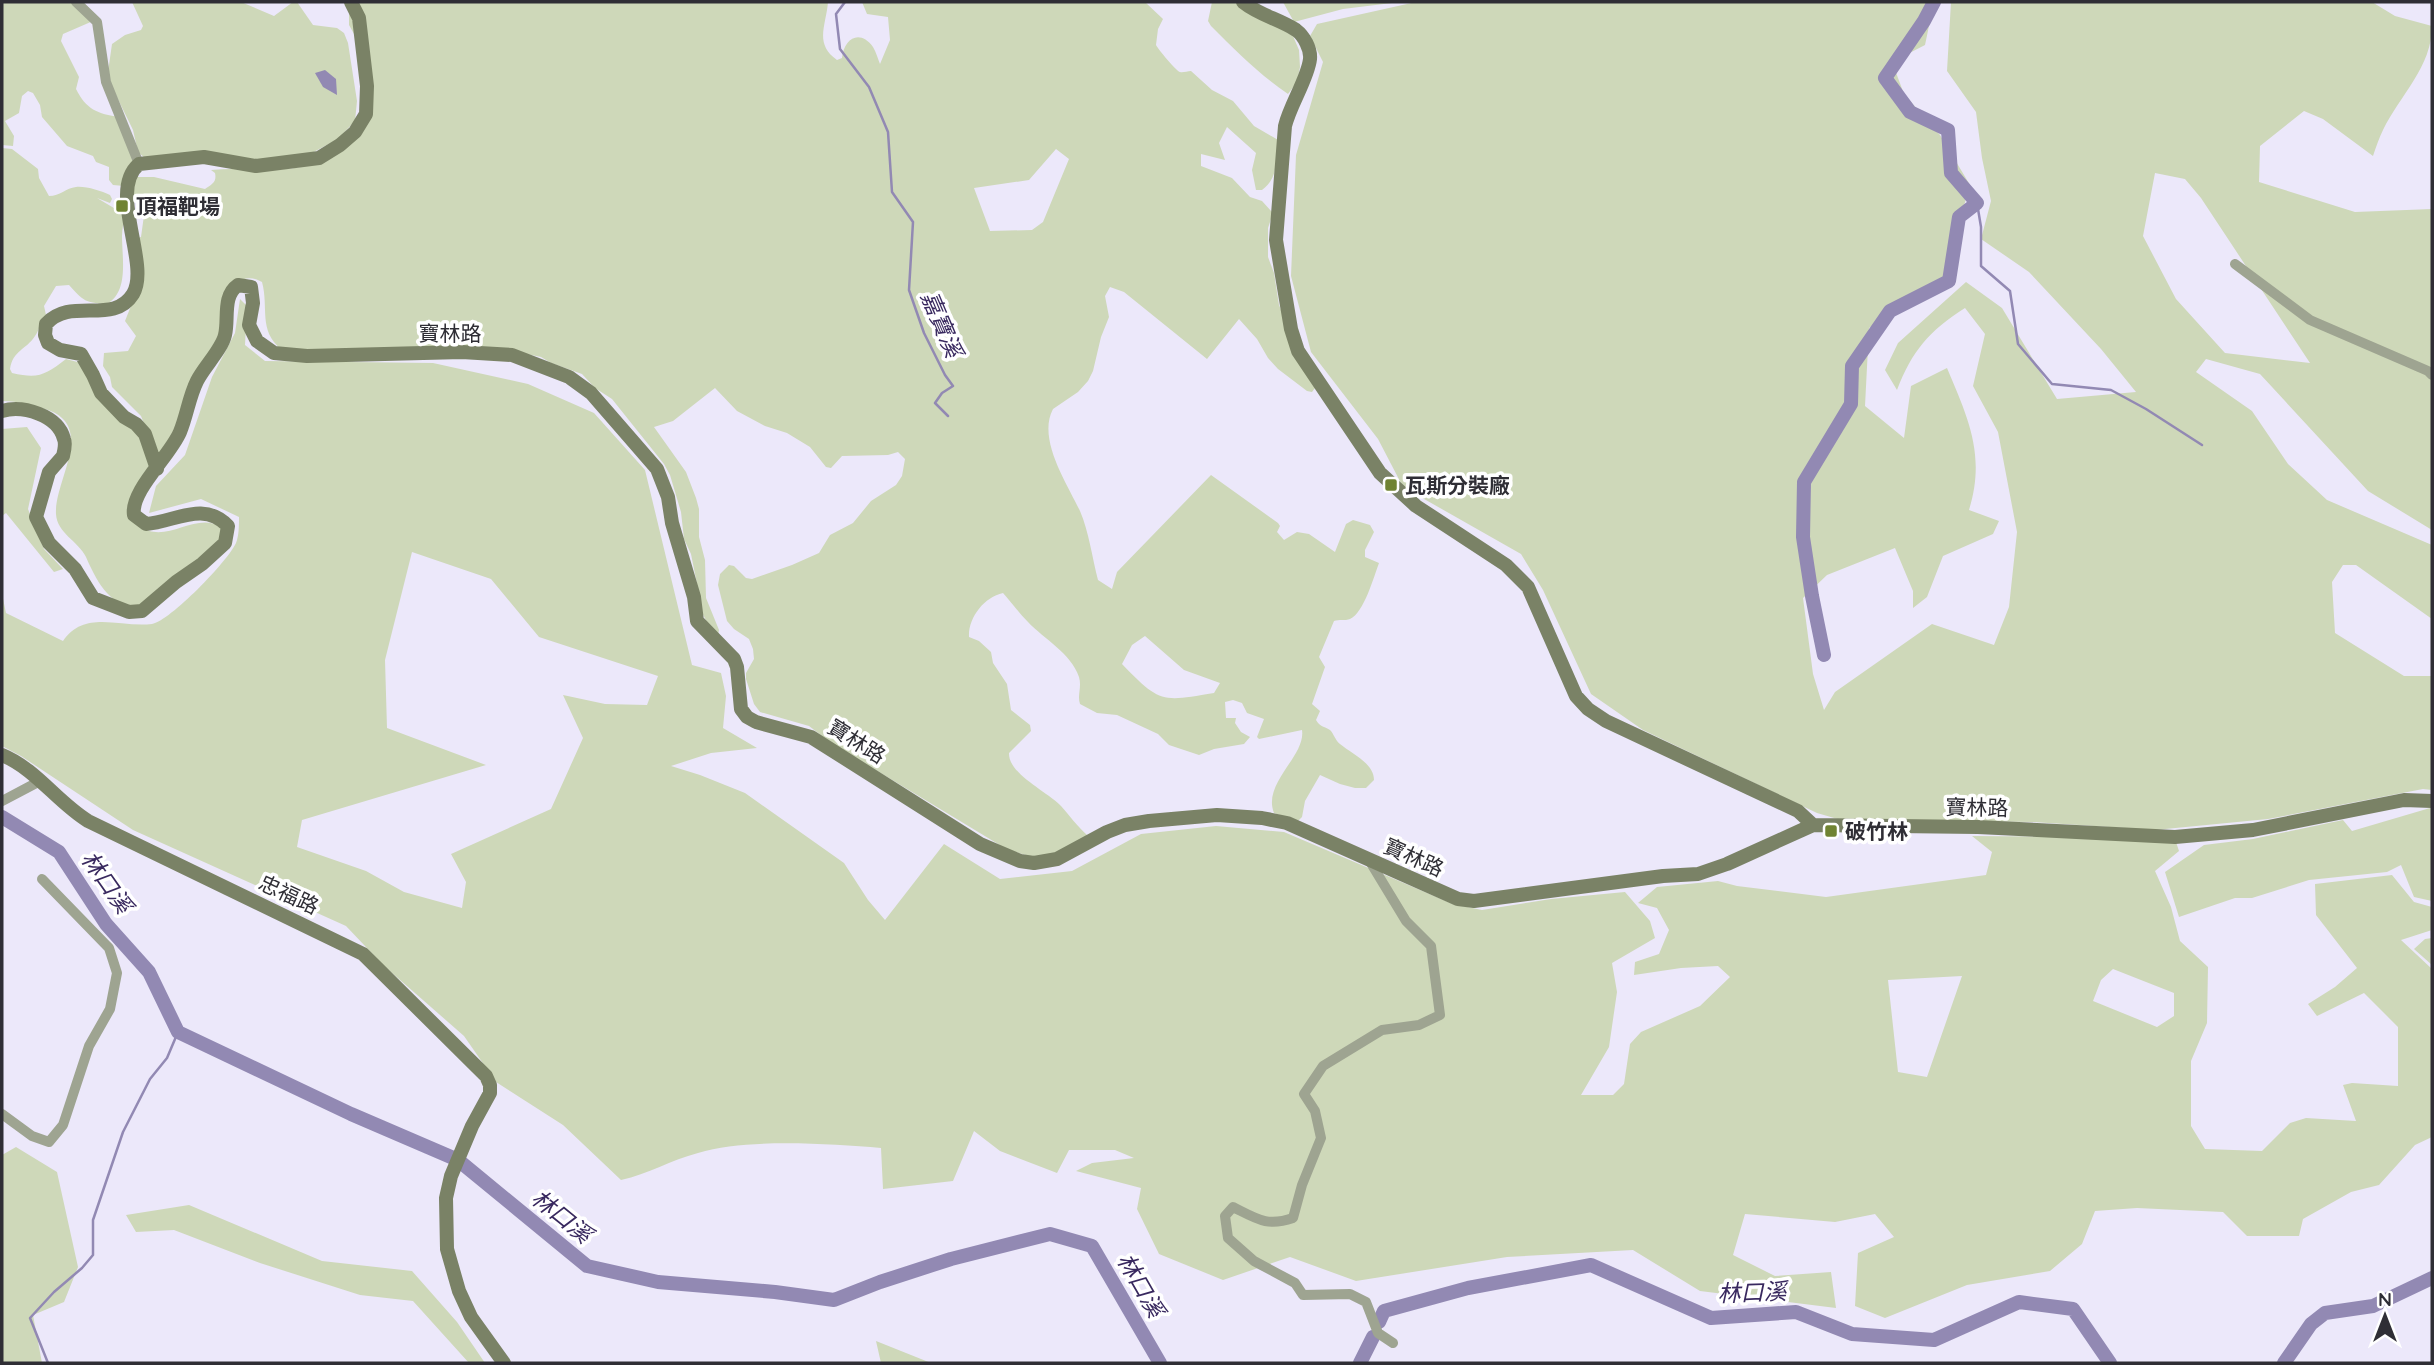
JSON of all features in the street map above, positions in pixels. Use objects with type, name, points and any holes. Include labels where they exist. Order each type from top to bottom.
[{"type":"main road","points":[[157,469],[145,434],[101,393],[81,354],[60,350],[48,343],[45,335],[46,324],[53,316],[62,312],[117,308],[133,294],[137,273],[127,188],[132,170],[139,164],[204,157],[256,166],[319,158],[355,132],[366,114],[367,86],[359,18],[351,2]]},
{"type":"main road","points":[[1243,2],[1298,31],[1306,42],[1310,58],[1288,110],[1285,126],[1276,227],[1277,253],[1291,329],[1298,351],[1364,452],[1380,473],[1416,506],[1506,565],[1528,587],[1576,696],[1588,709],[1798,811],[1813,825]]},
{"type":"main road","name":"寶林路","points":[[2,411],[31,411],[52,420],[64,439],[64,456],[48,472],[37,517],[50,543],[75,569],[93,598],[129,612],[142,611],[202,564],[225,543],[228,536],[228,526],[222,520],[205,513],[191,513],[146,524],[134,515],[133,507],[179,433],[196,383],[225,336],[229,301],[233,289],[238,285],[251,287],[253,303],[249,325],[264,349],[274,353],[307,356],[462,352],[512,355],[569,377],[591,393],[657,469],[668,497],[694,597],[697,621],[733,659],[737,667],[741,709],[747,717],[811,737],[980,844],[1034,863],[1057,859],[1125,825],[1187,816],[1262,818],[1287,823],[1458,899],[1474,901],[1663,876],[1698,874],[1727,864],[1813,825],[1978,827],[2175,837],[2253,830],[2404,800],[2432,801]]},
{"type":"main road","name":"忠福路","points":[[2,755],[31,772],[70,810],[88,821],[363,954],[486,1076],[490,1093],[472,1126],[451,1176],[446,1198],[449,1261],[471,1317],[504,1363]]},
{"type":"street","points":[[76,2],[97,22],[106,82],[139,164]]},
{"type":"street","points":[[2235,264],[2309,320],[2432,375]]},
{"type":"street","points":[[2,801],[40,781]]},
{"type":"street","points":[[1369,860],[1406,921],[1431,946],[1440,1015],[1419,1025],[1382,1030],[1322,1066],[1304,1094],[1315,1111],[1321,1138],[1302,1185],[1293,1218],[1278,1223],[1265,1222],[1233,1207],[1225,1216],[1228,1238],[1254,1261],[1295,1283],[1303,1295],[1350,1294],[1366,1302],[1378,1333],[1393,1343]]},
{"type":"street","points":[[2,1114],[32,1136],[49,1142],[63,1125],[89,1046],[110,1009],[117,972],[109,948],[42,879]]},
{"type":"green space","points":[[2,2],[83,2],[96,15],[93,21],[63,34],[61,41],[79,77],[76,89],[84,101],[99,112],[120,117],[137,160],[124,186],[113,185],[109,180],[109,167],[96,162],[93,156],[67,146],[42,117],[40,105],[33,93],[28,91],[22,96],[19,113],[5,121],[14,136],[13,146],[2,145]]},
{"type":"green space","points":[[132,2],[241,2],[274,16],[297,2],[313,25],[337,28],[344,33],[357,101],[355,121],[338,139],[310,154],[275,162],[146,159],[138,152],[133,130],[112,87],[108,72],[112,44],[125,35],[141,30],[143,26]]},
{"type":"green space","points":[[349,2],[828,2],[823,34],[830,54],[837,60],[842,58],[849,41],[863,38],[873,47],[880,64],[890,40],[888,17],[867,14],[862,2],[1145,2],[1163,19],[1158,29],[1156,45],[1175,68],[1181,72],[1191,71],[1212,90],[1233,101],[1254,126],[1280,141],[1274,174],[1262,190],[1256,190],[1252,170],[1256,153],[1227,127],[1219,143],[1225,160],[1201,154],[1201,166],[1232,178],[1250,197],[1262,201],[1273,213],[1268,228],[1268,257],[1274,273],[1279,305],[1315,388],[1312,392],[1307,391],[1278,369],[1239,319],[1207,359],[1124,292],[1110,287],[1105,296],[1109,317],[1093,371],[1078,392],[1053,409],[1049,421],[1051,447],[1083,519],[1098,580],[1112,589],[1117,572],[1211,475],[1278,523],[1280,526],[1277,532],[1284,540],[1297,532],[1309,534],[1335,552],[1346,524],[1353,520],[1370,525],[1374,532],[1365,550],[1365,557],[1379,563],[1360,610],[1350,619],[1334,621],[1319,657],[1325,667],[1312,704],[1320,711],[1316,720],[1330,730],[1340,744],[1362,759],[1373,774],[1374,780],[1366,788],[1355,788],[1320,775],[1305,801],[1302,817],[1298,821],[1274,813],[1274,791],[1298,750],[1302,730],[1259,739],[1257,737],[1264,719],[1247,713],[1242,703],[1233,700],[1225,702],[1226,718],[1236,718],[1235,723],[1241,732],[1250,737],[1244,744],[1214,749],[1199,755],[1169,745],[1158,734],[1117,715],[1097,713],[1080,704],[1079,677],[1070,661],[1028,622],[1003,593],[978,609],[971,623],[969,637],[979,641],[991,652],[993,663],[1007,684],[1011,710],[1030,725],[1031,731],[1009,753],[1010,761],[1022,775],[1061,806],[1087,835],[1090,840],[1081,846],[1036,858],[1008,850],[831,743],[809,726],[760,712],[754,704],[746,679],[746,673],[754,659],[753,649],[749,639],[727,621],[718,585],[720,574],[729,565],[734,566],[746,578],[752,579],[819,553],[830,535],[853,523],[871,501],[896,485],[902,476],[905,459],[898,452],[888,455],[842,456],[831,468],[826,467],[810,447],[787,433],[765,426],[737,411],[715,388],[673,421],[654,427],[686,472],[696,498],[699,509],[699,537],[705,560],[706,598],[719,630],[718,635],[710,628],[698,605],[697,584],[691,554],[684,539],[681,512],[664,464],[612,399],[595,388],[582,374],[541,357],[507,350],[349,353],[281,349],[269,334],[262,282],[253,278],[243,279],[237,282],[218,341],[161,456],[152,444],[141,416],[112,387],[110,377],[103,366],[104,353],[128,351],[136,336],[125,321],[135,296],[137,238],[141,237],[146,201],[143,197],[132,196],[132,177],[154,177],[205,189],[215,179],[215,173],[211,170],[290,169],[335,154],[364,121],[359,43],[349,25]],"holes":[[[1056,149],[1069,159],[1043,222],[1032,230],[990,231],[974,188],[1029,180]],[[1145,636],[1184,670],[1220,683],[1214,693],[1172,698],[1154,693],[1145,686],[1122,664],[1132,645]]]},
{"type":"green space","points":[[1212,2],[1236,2],[1293,36],[1299,50],[1300,67],[1297,82],[1288,94],[1258,71],[1211,26],[1208,21]]},
{"type":"green space","points":[[1283,2],[1400,2],[1343,9],[1294,22]]},
{"type":"green space","points":[[1416,2],[1934,2],[1925,45],[1892,62],[1904,94],[1940,135],[1970,185],[1961,216],[1955,269],[1869,328],[1865,406],[1904,438],[1911,386],[1947,368],[1968,420],[1975,454],[1976,472],[1969,510],[1999,521],[1993,534],[1943,556],[1927,597],[1913,608],[1913,591],[1895,548],[1827,575],[1803,598],[1813,674],[1824,710],[1835,692],[1932,624],[1994,645],[2009,607],[2017,532],[1998,432],[1973,386],[1985,334],[1965,308],[1941,325],[1923,343],[1897,390],[1885,370],[1898,343],[1966,282],[2002,308],[2057,399],[2136,392],[2101,349],[2029,272],[1981,239],[1991,201],[1976,112],[1947,71],[1951,2],[2372,2],[2395,16],[2432,26],[2427,55],[2383,130],[2373,156],[2323,119],[2304,111],[2260,146],[2259,182],[2355,212],[2432,209],[2432,530],[2368,491],[2260,374],[2206,359],[2196,372],[2252,411],[2288,464],[2327,500],[2432,545],[2432,619],[2356,565],[2343,565],[2332,582],[2335,633],[2404,676],[2432,676],[2432,790],[2423,789],[2268,819],[2155,830],[2033,822],[1841,820],[1817,813],[1643,730],[1591,694],[1543,590],[1521,554],[1403,487],[1378,439],[1311,352],[1291,276],[1296,155],[1323,62],[1310,36],[1317,24]],"holes":[[[2155,173],[2185,179],[2201,198],[2310,363],[2225,353],[2176,299],[2143,236]]]},
{"type":"green space","points":[[2,148],[12,149],[38,169],[39,178],[49,196],[76,187],[93,189],[110,195],[110,203],[97,198],[124,214],[123,274],[114,299],[107,304],[94,303],[82,298],[69,285],[56,286],[44,306],[46,315],[37,333],[14,358],[10,369],[12,373],[29,376],[47,372],[66,359],[85,364],[136,429],[152,461],[141,491],[140,526],[160,532],[202,522],[222,528],[224,541],[146,605],[124,605],[107,593],[82,551],[57,521],[57,501],[71,442],[69,429],[62,418],[36,406],[2,401]]},
{"type":"green space","points":[[240,299],[247,306],[245,345],[265,361],[433,363],[528,384],[594,413],[645,470],[692,665],[721,673],[726,696],[723,728],[757,748],[711,753],[671,766],[745,793],[844,863],[868,900],[885,920],[944,844],[1000,879],[1072,871],[1141,834],[1216,826],[1284,832],[1453,904],[1482,910],[1551,899],[1625,892],[1650,921],[1655,938],[1612,963],[1617,992],[1609,1047],[1581,1095],[1613,1095],[1624,1084],[1630,1044],[1641,1032],[1700,1006],[1730,977],[1718,966],[1634,975],[1635,962],[1659,954],[1669,930],[1657,908],[1638,903],[1657,887],[1718,881],[1737,886],[1826,897],[1986,875],[1992,852],[1972,836],[2082,837],[2176,842],[2179,851],[2155,871],[2171,907],[2180,941],[2208,967],[2207,1023],[2191,1061],[2191,1126],[2205,1149],[2262,1151],[2290,1123],[2306,1118],[2356,1121],[2343,1085],[2352,1083],[2398,1086],[2398,1027],[2364,993],[2317,1016],[2308,1004],[2335,987],[2357,968],[2316,915],[2315,884],[2392,875],[2414,902],[2432,907],[2432,930],[2401,940],[2432,969],[2432,1137],[2415,1145],[2379,1185],[2351,1192],[2303,1219],[2299,1236],[2247,1236],[2223,1212],[2137,1208],[2095,1211],[2082,1244],[2050,1271],[1967,1285],[1885,1318],[1855,1306],[1858,1253],[1894,1237],[1875,1214],[1835,1222],[1745,1214],[1733,1255],[1775,1276],[1831,1272],[1836,1308],[1700,1291],[1633,1250],[1507,1257],[1356,1281],[1290,1257],[1223,1280],[1159,1254],[1137,1209],[1141,1188],[1076,1171],[1092,1163],[1134,1158],[1115,1150],[1069,1150],[1057,1173],[1000,1151],[974,1131],[953,1181],[883,1189],[881,1148],[789,1143],[718,1148],[621,1180],[563,1125],[496,1082],[464,1036],[383,965],[346,926],[133,830],[2,746],[2,594],[6,613],[63,641],[82,625],[104,622],[140,625],[160,620],[172,613],[198,589],[231,552],[236,543],[239,517],[201,499],[149,513],[156,486],[185,455],[212,377],[235,333]],"holes":[[[412,552],[491,579],[539,637],[658,676],[647,705],[605,704],[563,695],[583,738],[551,809],[451,854],[466,882],[462,908],[404,892],[366,871],[297,847],[302,820],[486,765],[387,728],[385,660]],[[2113,969],[2174,993],[2174,1016],[2157,1027],[2093,1001],[2101,980]],[[1962,976],[1927,1077],[1898,1072],[1888,980]]]},
{"type":"green space","points":[[27,427],[41,448],[28,509],[44,549],[63,569],[54,572],[6,513],[2,516],[2,429]]},
{"type":"green space","points":[[2430,808],[2432,901],[2414,897],[2401,865],[2387,872],[2309,880],[2252,898],[2235,898],[2179,917],[2165,872],[2204,845],[2253,839],[2343,820],[2352,831]]},
{"type":"green space","points":[[2432,938],[2432,965],[2414,949],[2425,939]]},
{"type":"green space","points":[[16,1147],[57,1172],[78,1267],[64,1302],[33,1315],[42,1363],[2,1363],[2,1155]]},
{"type":"green space","points":[[189,1205],[322,1261],[412,1271],[457,1322],[485,1363],[469,1363],[413,1301],[360,1295],[260,1263],[174,1230],[136,1232],[126,1215]]},
{"type":"green space","points":[[876,1341],[931,1363],[881,1363]]},
{"type":"shaded area","points":[[325,70],[336,79],[337,95],[323,87],[315,73]]},
{"type":"waterway","name":"嘉寶溪","points":[[845,2],[836,14],[840,49],[869,87],[888,132],[892,192],[913,222],[909,290],[924,333],[953,386],[942,393],[935,403],[948,416]]},
{"type":"waterway","points":[[1824,655],[1803,537],[1804,482],[1851,404],[1852,366],[1890,311],[1949,281],[1959,217],[1977,203],[1951,173],[1948,130],[1910,112],[1885,78],[1934,2]]},
{"type":"waterway","points":[[1977,203],[1981,227],[1981,266],[2010,291],[2018,344],[2052,384],[2111,390],[2202,445]]},
{"type":"waterway","name":"林口溪","points":[[2,817],[59,852],[106,924],[149,972],[178,1032],[351,1114],[458,1160],[587,1266],[658,1282],[834,1300],[951,1259],[1050,1234],[1092,1246],[1160,1363]]},
{"type":"waterway","points":[[48,1363],[30,1318],[93,1255],[93,1220],[123,1132],[150,1079],[167,1058],[178,1032]]},
{"type":"waterway","name":"林口溪","points":[[1379,1322],[1384,1311],[1468,1288],[1591,1265],[1711,1318],[1796,1312],[1852,1334],[1934,1340],[2019,1302],[2073,1309],[2110,1363]]},
{"type":"waterway","points":[[2284,1363],[2311,1324],[2325,1313],[2373,1306],[2432,1278]]},
{"type":"waterway","name":"林口溪","points":[[1360,1363],[1373,1337]]},
{"type":"place","name":"頂福靶場","points":[[122,206]]},
{"type":"place","name":"瓦斯分裝廠","points":[[1391,485]]},
{"type":"place","name":"破竹林","points":[[1831,831]]}]
